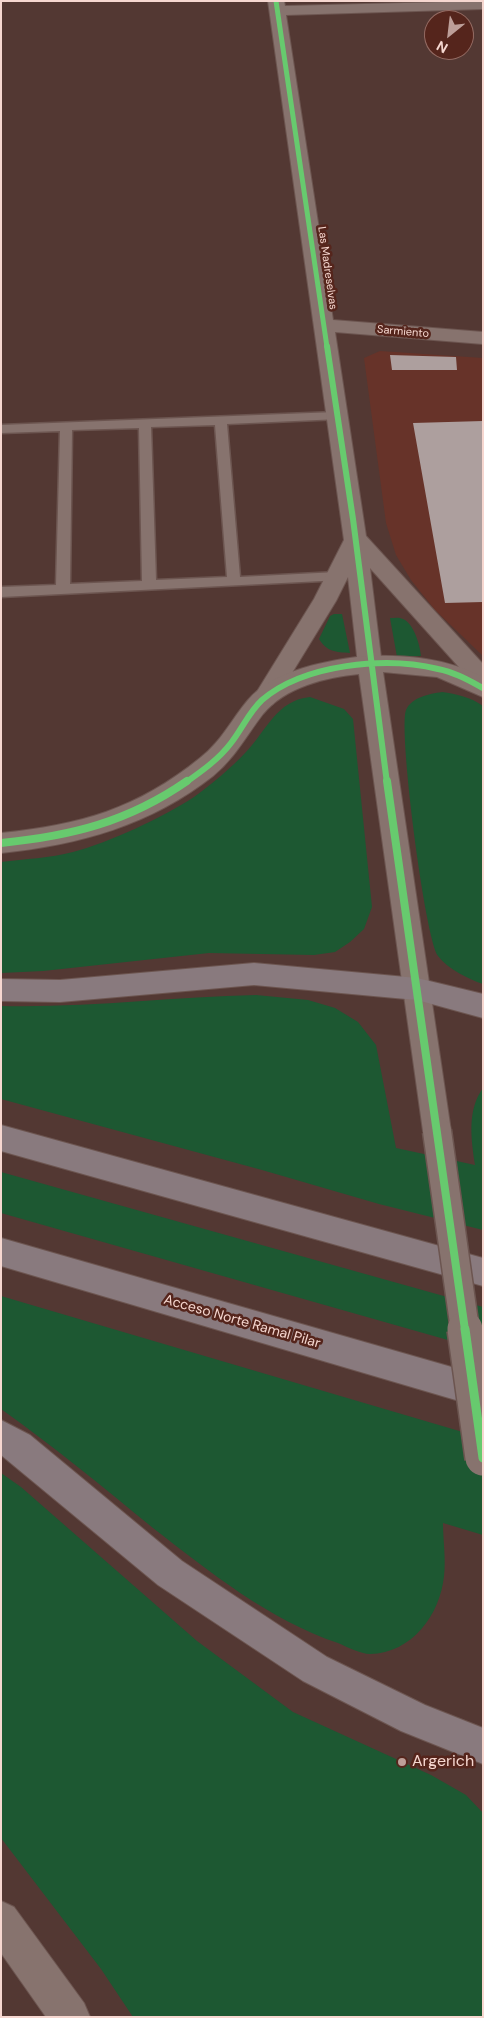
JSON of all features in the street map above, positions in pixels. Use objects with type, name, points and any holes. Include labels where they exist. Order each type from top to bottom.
[{"type":"highway","points":[[1,990],[60,991],[254,974],[417,989],[483,1006]]},
{"type":"highway","points":[[1,1138],[483,1272]]},
{"type":"highway","name":"Acceso Norte Ramal Pilar","points":[[1,1252],[483,1392]]},
{"type":"highway","points":[[1,1436],[18,1447],[170,1573],[315,1670],[430,1726],[483,1746]]},
{"type":"street","points":[[277,6],[483,4]]},
{"type":"street","name":"Las Madreselvas","points":[[277,6],[336,416],[356,539],[370,665],[438,1131],[483,1458]]},
{"type":"street","name":"Sarmiento","points":[[324,325],[483,338]]},
{"type":"street","points":[[1,843],[39,839],[77,831],[112,820],[152,803],[187,780],[226,748],[265,698],[325,601],[356,539],[482,678]]},
{"type":"street","points":[[265,698],[308,675],[329,668],[370,665],[431,667],[461,676],[482,678]]},
{"type":"street","points":[[1,1920],[70,2017]]},
{"type":"lane","points":[[1,429],[336,416]]},
{"type":"lane","points":[[221,420],[234,582]]},
{"type":"lane","points":[[145,423],[149,585]]},
{"type":"lane","points":[[63,590],[66,426]]},
{"type":"lane","points":[[1,592],[337,577]]},
{"type":"shaded area","points":[[380,351],[483,358],[483,656],[435,610],[411,580],[396,555],[386,523],[364,358]]},
{"type":"green space","points":[[342,614],[350,653],[336,652],[329,649],[319,639],[330,616]]},
{"type":"green space","points":[[390,618],[401,618],[410,625],[418,641],[421,656],[397,657]]},
{"type":"green space","points":[[442,692],[468,698],[483,706],[483,984],[459,973],[438,956],[426,913],[414,834],[406,754],[406,710],[417,699]]},
{"type":"green space","points":[[310,697],[344,709],[353,719],[372,907],[364,929],[350,942],[335,952],[314,955],[209,953],[43,971],[1,973],[1,862],[46,857],[88,848],[135,829],[167,813],[194,797],[228,770],[246,752],[281,710],[299,699]]},
{"type":"green space","points":[[256,995],[308,1000],[335,1008],[358,1022],[376,1045],[396,1148],[475,1165],[472,1145],[472,1115],[474,1106],[483,1088],[483,1230],[379,1204],[1,1099],[1,1006],[97,1004]]},
{"type":"green space","points":[[1,1172],[483,1307],[483,1350],[1,1213]]},
{"type":"green space","points":[[1,1296],[483,1438],[483,1535],[443,1523],[445,1570],[437,1605],[421,1629],[399,1647],[385,1652],[362,1653],[288,1622],[218,1578],[59,1452],[1,1409]]},
{"type":"green space","points":[[1,1473],[21,1487],[197,1641],[293,1712],[431,1775],[466,1795],[483,1813],[483,2017],[133,2017],[101,1969],[1,1838]]},
{"type":"building","points":[[390,355],[456,357],[457,370],[392,370]]},
{"type":"building","points":[[483,421],[483,602],[445,603],[413,423]]},
{"type":"cycle path","points":[[276,1],[353,519],[370,665],[483,1458]]},
{"type":"cycle path","points":[[1,843],[60,835],[99,826],[154,802],[193,777],[219,756],[232,742],[261,701],[284,686],[304,677],[324,671],[366,664],[409,665],[444,670],[483,688]]},
{"type":"place","name":"Argerich","points":[[402,1762]]}]
